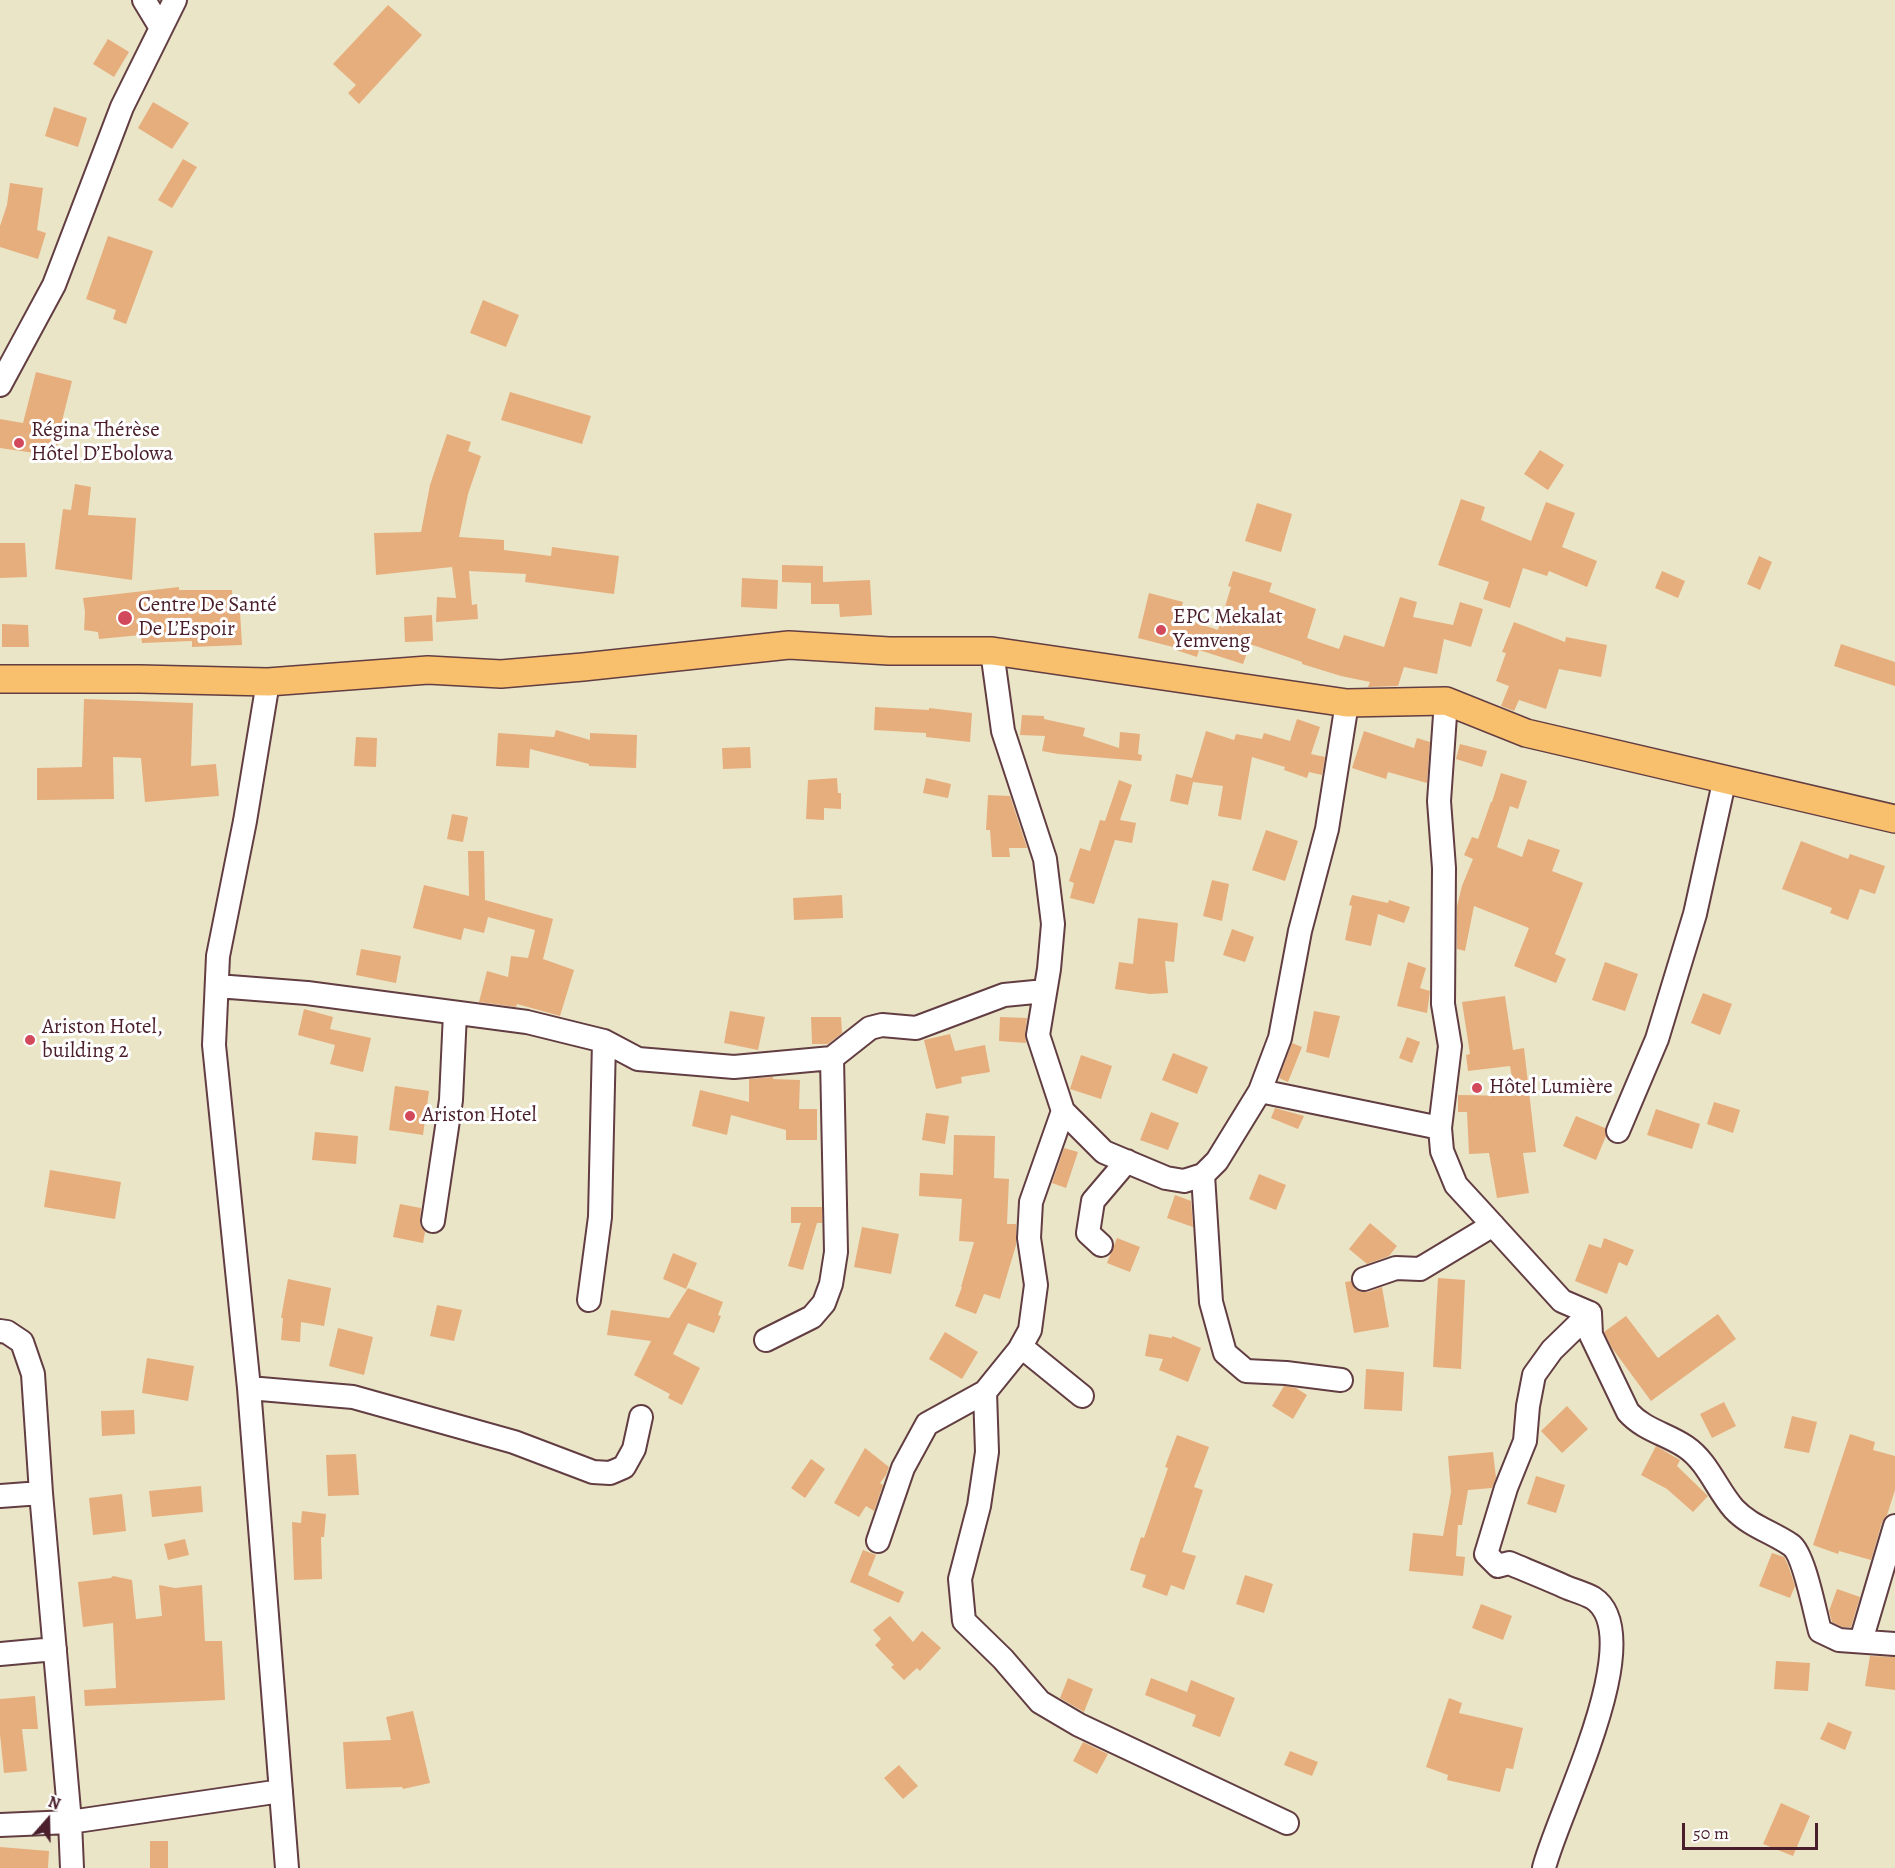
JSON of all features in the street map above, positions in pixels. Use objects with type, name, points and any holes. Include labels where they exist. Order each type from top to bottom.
[{"type":"main road","points":[[0,679],[268,682],[428,670],[501,674],[789,645],[889,651],[992,651],[1347,703],[1446,701],[1526,733],[1895,819]]},
{"type":"street","points":[[144,0],[161,28]]},
{"type":"street","points":[[0,385],[54,285],[122,107],[175,0]]},
{"type":"street","points":[[992,651],[1003,730],[1045,859],[1053,924],[1049,969],[1038,1035],[1063,1112],[1104,1152],[1166,1178],[1184,1181],[1203,1175],[1217,1161],[1260,1091],[1280,1038],[1300,932],[1327,829],[1347,703]]},
{"type":"street","points":[[268,682],[245,821],[218,956],[214,1045],[249,1388],[287,1868]]},
{"type":"street","points":[[1446,701],[1439,801],[1444,868],[1443,1004],[1450,1046],[1440,1128],[1442,1151],[1456,1185],[1563,1301],[1590,1313]]},
{"type":"street","points":[[1618,1131],[1657,1039],[1695,914],[1725,778]]},
{"type":"street","points":[[217,986],[307,993],[527,1022],[604,1041],[638,1059],[734,1067],[832,1058],[870,1028],[882,1025],[916,1028],[1004,995],[1045,991]]},
{"type":"street","points":[[433,1221],[451,1100],[455,1013]]},
{"type":"street","points":[[589,1300],[600,1217],[604,1041]]},
{"type":"street","points":[[766,1340],[812,1317],[824,1303],[831,1284],[836,1252],[832,1058]]},
{"type":"street","points":[[1260,1091],[1440,1128]]},
{"type":"street","points":[[878,1542],[903,1468],[927,1424],[985,1392],[1019,1350],[1030,1330],[1036,1286],[1029,1238],[1031,1202],[1063,1112]]},
{"type":"street","points":[[1101,1245],[1088,1233],[1093,1201],[1127,1161]]},
{"type":"street","points":[[1203,1175],[1211,1302],[1225,1353],[1246,1371],[1341,1380]]},
{"type":"street","points":[[1364,1279],[1396,1268],[1420,1269],[1493,1225]]},
{"type":"street","points":[[1590,1313],[1590,1335],[1628,1412],[1636,1421],[1649,1429],[1687,1448],[1706,1469],[1733,1508],[1749,1522],[1794,1546],[1809,1583],[1820,1631],[1839,1640],[1895,1644]]},
{"type":"street","points":[[1544,1868],[1548,1849],[1585,1759],[1601,1707],[1607,1686],[1613,1640],[1608,1616],[1594,1599],[1509,1563],[1498,1566],[1486,1554],[1506,1488],[1525,1441],[1534,1375],[1552,1350],[1590,1313]]},
{"type":"street","points":[[0,1330],[22,1342],[33,1374],[72,1868]]},
{"type":"street","points":[[1019,1350],[1029,1353],[1082,1396]]},
{"type":"street","points":[[249,1388],[353,1397],[514,1442],[593,1472],[610,1473],[624,1467],[634,1449],[641,1417]]},
{"type":"street","points":[[985,1392],[987,1452],[979,1506],[960,1579],[964,1621],[1003,1659],[1040,1702],[1079,1725],[1287,1823]]},
{"type":"street","points":[[0,1496],[41,1494]]},
{"type":"street","points":[[1861,1641],[1895,1526]]},
{"type":"street","points":[[0,1654],[55,1649]]},
{"type":"street","points":[[0,1825],[70,1822],[281,1791]]},
{"type":"building","points":[[388,5],[422,35],[359,104],[348,93],[356,85],[333,64]]},
{"type":"building","points":[[108,39],[129,52],[114,77],[93,64]]},
{"type":"building","points":[[153,102],[189,123],[172,149],[138,128]]},
{"type":"building","points":[[54,107],[87,118],[78,147],[45,136]]},
{"type":"building","points":[[183,159],[197,167],[172,208],[158,200]]},
{"type":"building","points":[[10,183],[43,188],[37,230],[46,233],[38,259],[0,247],[0,226],[7,205]]},
{"type":"building","points":[[108,236],[153,251],[126,324],[113,319],[116,310],[86,299]]},
{"type":"building","points":[[483,300],[519,315],[506,347],[470,333]]},
{"type":"building","points":[[36,372],[72,381],[56,456],[0,448],[0,419],[23,423]]},
{"type":"building","points":[[510,392],[591,416],[582,444],[501,420]]},
{"type":"building","points":[[447,434],[471,442],[468,451],[481,456],[468,494],[459,537],[504,540],[504,550],[551,556],[552,547],[619,556],[614,594],[525,582],[526,574],[469,571],[472,605],[477,604],[478,619],[436,622],[437,597],[456,598],[452,567],[376,575],[374,533],[421,532],[430,485]]},
{"type":"building","points":[[1540,450],[1564,465],[1548,490],[1524,474]]},
{"type":"building","points":[[75,484],[91,487],[88,515],[136,518],[132,580],[55,569],[63,509],[71,510]]},
{"type":"building","points":[[1461,499],[1485,507],[1481,520],[1531,541],[1546,502],[1575,513],[1562,547],[1597,561],[1587,587],[1549,571],[1547,576],[1523,568],[1510,608],[1483,599],[1489,582],[1438,565]]},
{"type":"building","points":[[1257,503],[1292,514],[1281,552],[1245,541]]},
{"type":"building","points":[[0,543],[25,543],[27,577],[0,578]]},
{"type":"building","points":[[1759,556],[1772,562],[1760,590],[1747,584]]},
{"type":"building","points":[[782,565],[823,566],[823,582],[870,580],[872,615],[840,617],[839,604],[811,604],[811,583],[782,582]]},
{"type":"building","points":[[1233,571],[1272,583],[1269,592],[1316,609],[1307,638],[1339,649],[1344,635],[1384,647],[1400,597],[1417,602],[1413,617],[1453,625],[1460,602],[1483,609],[1471,647],[1444,639],[1437,674],[1404,667],[1398,686],[1368,687],[1370,682],[1302,664],[1302,662],[1250,644],[1243,664],[1199,650],[1197,657],[1173,649],[1173,647],[1138,638],[1149,593],[1183,602],[1179,617],[1218,630],[1231,587],[1228,586]]},
{"type":"building","points":[[1662,571],[1685,581],[1678,598],[1655,588]]},
{"type":"building","points":[[742,578],[778,580],[777,609],[741,607]]},
{"type":"building","points":[[179,587],[179,590],[232,590],[233,612],[240,612],[242,645],[192,647],[192,641],[142,643],[141,635],[99,639],[98,632],[84,630],[83,598]]},
{"type":"building","points":[[432,615],[433,641],[405,642],[404,617]]},
{"type":"building","points":[[1514,622],[1565,642],[1566,637],[1607,645],[1601,677],[1559,669],[1546,709],[1519,700],[1514,711],[1501,706],[1509,686],[1496,681],[1506,653],[1502,652]]},
{"type":"building","points":[[2,624],[28,625],[29,647],[2,647]]},
{"type":"building","points":[[1841,644],[1895,662],[1895,686],[1834,666]]},
{"type":"building","points":[[84,699],[193,703],[191,766],[216,764],[219,796],[145,802],[141,758],[113,757],[114,799],[37,800],[37,768],[82,767]]},
{"type":"building","points":[[875,707],[929,710],[929,708],[972,713],[970,742],[926,737],[926,733],[874,730]]},
{"type":"building","points":[[1022,715],[1044,716],[1044,719],[1085,728],[1083,736],[1119,748],[1120,732],[1140,734],[1138,754],[1142,755],[1141,761],[1042,751],[1045,736],[1020,735]]},
{"type":"building","points":[[1297,719],[1320,727],[1311,754],[1325,757],[1322,775],[1309,772],[1307,778],[1284,770],[1285,767],[1252,757],[1241,820],[1218,816],[1223,786],[1193,782],[1188,805],[1170,801],[1176,774],[1192,778],[1206,731],[1234,740],[1236,734],[1262,739],[1264,733],[1290,741]]},
{"type":"building","points":[[556,730],[590,740],[590,733],[637,735],[636,768],[589,766],[589,764],[530,749],[529,768],[496,766],[498,733],[554,737]]},
{"type":"building","points":[[1364,731],[1414,748],[1417,738],[1430,742],[1427,783],[1388,772],[1386,779],[1352,768]]},
{"type":"building","points":[[356,737],[377,738],[376,767],[354,766]]},
{"type":"building","points":[[1460,744],[1487,751],[1482,767],[1456,759]]},
{"type":"building","points":[[750,747],[751,768],[723,769],[722,748]]},
{"type":"building","points":[[1501,773],[1527,781],[1518,809],[1510,806],[1497,847],[1522,857],[1528,839],[1560,850],[1552,871],[1583,883],[1555,954],[1566,959],[1556,983],[1514,966],[1529,928],[1474,906],[1465,951],[1457,949],[1457,906],[1473,859],[1464,855],[1472,837],[1478,839]]},
{"type":"building","points":[[837,778],[838,793],[841,793],[841,809],[824,808],[824,820],[806,819],[808,780]]},
{"type":"building","points":[[926,778],[951,784],[948,798],[923,793]]},
{"type":"building","points":[[1119,780],[1132,785],[1120,820],[1136,823],[1132,843],[1115,840],[1094,904],[1070,898],[1074,883],[1069,881],[1080,848],[1090,851],[1100,820],[1105,821]]},
{"type":"building","points":[[988,795],[1010,796],[1027,848],[1009,848],[1010,857],[992,857],[990,830],[986,830]]},
{"type":"building","points":[[452,814],[468,817],[463,842],[447,839]]},
{"type":"building","points":[[1266,830],[1298,841],[1285,881],[1252,870]]},
{"type":"building","points":[[1801,841],[1848,859],[1850,854],[1885,866],[1875,894],[1860,889],[1848,920],[1830,913],[1832,908],[1782,889]]},
{"type":"building","points":[[468,851],[484,851],[485,900],[553,919],[543,959],[574,970],[560,1016],[517,1004],[516,1007],[479,1002],[487,971],[508,977],[511,956],[528,958],[535,930],[488,917],[484,933],[464,928],[461,940],[413,928],[424,885],[469,896]]},
{"type":"building","points":[[1212,880],[1229,884],[1222,921],[1203,916]]},
{"type":"building","points":[[842,895],[843,918],[794,920],[793,898]]},
{"type":"building","points":[[1352,895],[1388,903],[1389,900],[1410,907],[1404,923],[1378,914],[1371,946],[1345,940]]},
{"type":"building","points":[[1138,918],[1178,923],[1174,962],[1165,961],[1168,993],[1150,994],[1115,989],[1119,962],[1133,964]]},
{"type":"building","points":[[1232,929],[1254,937],[1245,962],[1223,955]]},
{"type":"building","points":[[361,949],[401,956],[396,983],[356,975]]},
{"type":"building","points":[[1408,962],[1426,968],[1420,988],[1430,991],[1427,1013],[1397,1006]]},
{"type":"building","points":[[1605,962],[1638,974],[1625,1011],[1592,1000]]},
{"type":"building","points":[[1703,993],[1732,1004],[1720,1035],[1691,1023]]},
{"type":"building","points":[[1505,996],[1513,1050],[1524,1048],[1536,1152],[1523,1153],[1529,1193],[1497,1198],[1489,1153],[1469,1154],[1467,1112],[1458,1112],[1458,1095],[1515,1096],[1510,1066],[1468,1071],[1466,1055],[1470,1054],[1462,1002]]},
{"type":"building","points":[[304,1009],[333,1017],[330,1029],[371,1038],[363,1072],[330,1064],[335,1045],[298,1035]]},
{"type":"building","points":[[730,1011],[765,1017],[758,1050],[724,1043]]},
{"type":"building","points":[[1314,1011],[1340,1016],[1329,1058],[1306,1052]]},
{"type":"building","points":[[811,1017],[841,1017],[842,1033],[828,1044],[812,1044]]},
{"type":"building","points":[[1000,1017],[1027,1018],[1026,1043],[999,1041]]},
{"type":"building","points":[[950,1034],[955,1051],[985,1045],[990,1072],[961,1077],[962,1083],[936,1089],[924,1040]]},
{"type":"building","points":[[1407,1037],[1420,1042],[1412,1063],[1399,1058]]},
{"type":"building","points":[[1292,1043],[1302,1047],[1288,1082],[1279,1078]]},
{"type":"building","points":[[1173,1053],[1208,1067],[1197,1094],[1162,1080]]},
{"type":"building","points":[[1081,1055],[1112,1066],[1101,1099],[1070,1089]]},
{"type":"building","points":[[773,1077],[773,1079],[800,1080],[799,1109],[817,1109],[817,1140],[786,1140],[786,1130],[731,1115],[727,1135],[692,1126],[700,1090],[749,1102],[749,1079]]},
{"type":"building","points":[[395,1086],[429,1091],[423,1135],[389,1130]]},
{"type":"building","points":[[1714,1102],[1740,1110],[1733,1133],[1707,1124]]},
{"type":"building","points":[[1275,1108],[1304,1116],[1298,1129],[1271,1118]]},
{"type":"building","points":[[1656,1109],[1700,1124],[1692,1149],[1647,1135]]},
{"type":"building","points":[[1151,1112],[1179,1123],[1168,1150],[1140,1140]]},
{"type":"building","points":[[926,1113],[949,1116],[945,1144],[922,1140]]},
{"type":"building","points":[[1576,1116],[1605,1128],[1606,1136],[1596,1160],[1563,1146]]},
{"type":"building","points":[[315,1132],[358,1136],[356,1164],[312,1160]]},
{"type":"building","points":[[954,1135],[995,1136],[994,1178],[1009,1179],[1007,1224],[1016,1224],[1016,1245],[1000,1299],[984,1294],[976,1314],[955,1306],[974,1242],[959,1241],[962,1199],[919,1196],[920,1173],[953,1175]]},
{"type":"building","points":[[1064,1148],[1078,1152],[1066,1188],[1052,1183]]},
{"type":"building","points":[[50,1170],[121,1182],[115,1219],[44,1207]]},
{"type":"building","points":[[1259,1174],[1286,1185],[1276,1210],[1249,1199]]},
{"type":"building","points":[[1175,1195],[1191,1201],[1193,1227],[1167,1218]]},
{"type":"building","points":[[400,1204],[421,1208],[420,1225],[425,1232],[423,1243],[393,1237]]},
{"type":"building","points":[[791,1207],[822,1207],[822,1223],[817,1223],[803,1270],[788,1266],[801,1223],[791,1223]]},
{"type":"building","points":[[1370,1223],[1397,1246],[1389,1256],[1367,1264],[1349,1249]]},
{"type":"building","points":[[862,1227],[899,1234],[891,1274],[854,1267]]},
{"type":"building","points":[[1117,1238],[1140,1247],[1130,1272],[1107,1263]]},
{"type":"building","points":[[1604,1238],[1634,1250],[1627,1266],[1619,1262],[1607,1294],[1575,1281],[1589,1244],[1601,1248]]},
{"type":"building","points":[[673,1253],[697,1263],[686,1289],[663,1279]]},
{"type":"building","points":[[1438,1278],[1465,1280],[1461,1369],[1433,1367]]},
{"type":"building","points":[[288,1279],[331,1288],[324,1326],[301,1322],[300,1342],[281,1340],[283,1318],[281,1318]]},
{"type":"building","points":[[1351,1281],[1355,1289],[1361,1292],[1382,1287],[1389,1327],[1354,1333],[1345,1282]]},
{"type":"building","points":[[688,1288],[723,1302],[718,1315],[721,1316],[714,1333],[688,1323],[673,1354],[700,1368],[682,1405],[668,1398],[670,1394],[634,1375],[651,1341],[607,1335],[611,1310],[669,1318]]},
{"type":"building","points":[[437,1305],[462,1310],[454,1341],[430,1336]]},
{"type":"building","points":[[1718,1314],[1736,1339],[1651,1401],[1612,1348],[1604,1332],[1626,1316],[1658,1358]]},
{"type":"building","points":[[338,1328],[373,1337],[364,1375],[329,1366]]},
{"type":"building","points":[[945,1332],[978,1352],[962,1379],[929,1359]]},
{"type":"building","points":[[1149,1334],[1172,1338],[1172,1336],[1201,1348],[1188,1382],[1159,1370],[1163,1359],[1145,1356]]},
{"type":"building","points":[[147,1358],[194,1366],[188,1401],[142,1393]]},
{"type":"building","points":[[1366,1369],[1404,1372],[1402,1411],[1364,1409]]},
{"type":"building","points":[[1284,1386],[1296,1388],[1307,1395],[1293,1419],[1272,1406]]},
{"type":"building","points":[[1724,1402],[1736,1426],[1712,1438],[1700,1414]]},
{"type":"building","points":[[1567,1406],[1588,1429],[1562,1453],[1541,1431]]},
{"type":"building","points":[[134,1410],[135,1434],[102,1436],[101,1411]]},
{"type":"building","points":[[1792,1416],[1817,1422],[1809,1453],[1784,1448]]},
{"type":"building","points":[[1850,1434],[1875,1442],[1873,1450],[1895,1456],[1895,1490],[1887,1515],[1882,1522],[1871,1560],[1839,1551],[1838,1554],[1813,1545]]},
{"type":"building","points":[[1177,1435],[1209,1447],[1194,1487],[1203,1490],[1182,1552],[1196,1556],[1184,1590],[1171,1585],[1167,1596],[1142,1587],[1146,1575],[1130,1570],[1141,1537],[1144,1538]]},
{"type":"building","points":[[1656,1446],[1680,1460],[1677,1466],[1708,1496],[1693,1512],[1667,1489],[1641,1475]]},
{"type":"building","points":[[865,1448],[889,1467],[880,1483],[883,1485],[874,1511],[866,1506],[859,1517],[834,1503]]},
{"type":"building","points":[[1493,1452],[1496,1478],[1492,1488],[1468,1490],[1462,1525],[1458,1525],[1456,1556],[1465,1557],[1463,1576],[1409,1571],[1413,1533],[1443,1536],[1451,1492],[1448,1456]]},
{"type":"building","points":[[356,1454],[359,1495],[328,1496],[326,1455]]},
{"type":"building","points":[[811,1459],[825,1469],[805,1498],[791,1488]]},
{"type":"building","points":[[1536,1476],[1565,1485],[1556,1513],[1527,1504]]},
{"type":"building","points":[[201,1486],[203,1512],[152,1517],[149,1491]]},
{"type":"building","points":[[122,1494],[126,1531],[93,1535],[89,1498]]},
{"type":"building","points":[[302,1511],[326,1514],[324,1537],[321,1537],[322,1579],[294,1580],[292,1522],[301,1523]]},
{"type":"building","points":[[185,1539],[189,1555],[168,1560],[164,1544]]},
{"type":"building","points":[[863,1550],[876,1555],[868,1575],[904,1592],[899,1603],[850,1582]]},
{"type":"building","points":[[1772,1553],[1784,1557],[1788,1565],[1795,1586],[1790,1598],[1759,1586]]},
{"type":"building","points":[[1245,1575],[1273,1584],[1264,1613],[1236,1604]]},
{"type":"building","points":[[113,1576],[132,1580],[136,1619],[162,1616],[159,1585],[175,1588],[202,1585],[205,1641],[222,1641],[225,1700],[85,1706],[84,1690],[116,1688],[113,1623],[83,1627],[78,1582]]},
{"type":"building","points":[[1837,1589],[1860,1597],[1851,1627],[1842,1627],[1832,1622],[1829,1611]]},
{"type":"building","points":[[1481,1604],[1512,1616],[1503,1640],[1472,1628]]},
{"type":"building","points":[[890,1616],[913,1642],[922,1631],[941,1648],[920,1671],[917,1668],[904,1680],[891,1667],[894,1665],[875,1645],[881,1639],[873,1630]]},
{"type":"building","points":[[1870,1656],[1895,1657],[1895,1690],[1865,1686]]},
{"type":"building","points":[[1776,1661],[1810,1663],[1808,1691],[1774,1689]]},
{"type":"building","points":[[1068,1678],[1093,1689],[1084,1712],[1060,1698]]},
{"type":"building","points":[[1151,1678],[1187,1692],[1191,1680],[1235,1698],[1220,1737],[1192,1726],[1196,1715],[1145,1695]]},
{"type":"building","points":[[35,1696],[38,1729],[22,1729],[27,1771],[4,1773],[0,1734],[0,1699]]},
{"type":"building","points":[[1449,1698],[1462,1703],[1459,1713],[1523,1728],[1513,1769],[1506,1768],[1500,1792],[1447,1780],[1448,1775],[1426,1767]]},
{"type":"building","points":[[413,1711],[430,1783],[403,1789],[402,1787],[346,1789],[343,1742],[391,1740],[386,1717]]},
{"type":"building","points":[[1828,1722],[1852,1732],[1845,1750],[1820,1739]]},
{"type":"building","points":[[1083,1742],[1108,1754],[1097,1774],[1073,1761]]},
{"type":"building","points":[[1290,1751],[1318,1762],[1312,1776],[1284,1765]]},
{"type":"building","points":[[899,1765],[918,1786],[903,1799],[884,1778]]},
{"type":"building","points":[[1781,1803],[1810,1816],[1793,1856],[1763,1844]]},
{"type":"building","points":[[150,1841],[168,1841],[168,1868],[150,1868]]},
{"type":"building","points":[[0,1847],[49,1851],[48,1868],[0,1868]]},
{"type":"place","name":"Régina Thérèse Hôtel D’Ebolowa","points":[[19,443]]},
{"type":"place","name":"Centre De Santé De L’Espoir","points":[[125,618]]},
{"type":"place","name":"EPC Mekalat Yemveng","points":[[1161,630]]},
{"type":"place","name":"Ariston Hotel, building 2","points":[[30,1040]]},
{"type":"place","name":"Hôtel Lumière","points":[[1477,1088]]},
{"type":"place","name":"Ariston Hotel","points":[[410,1116]]}]
